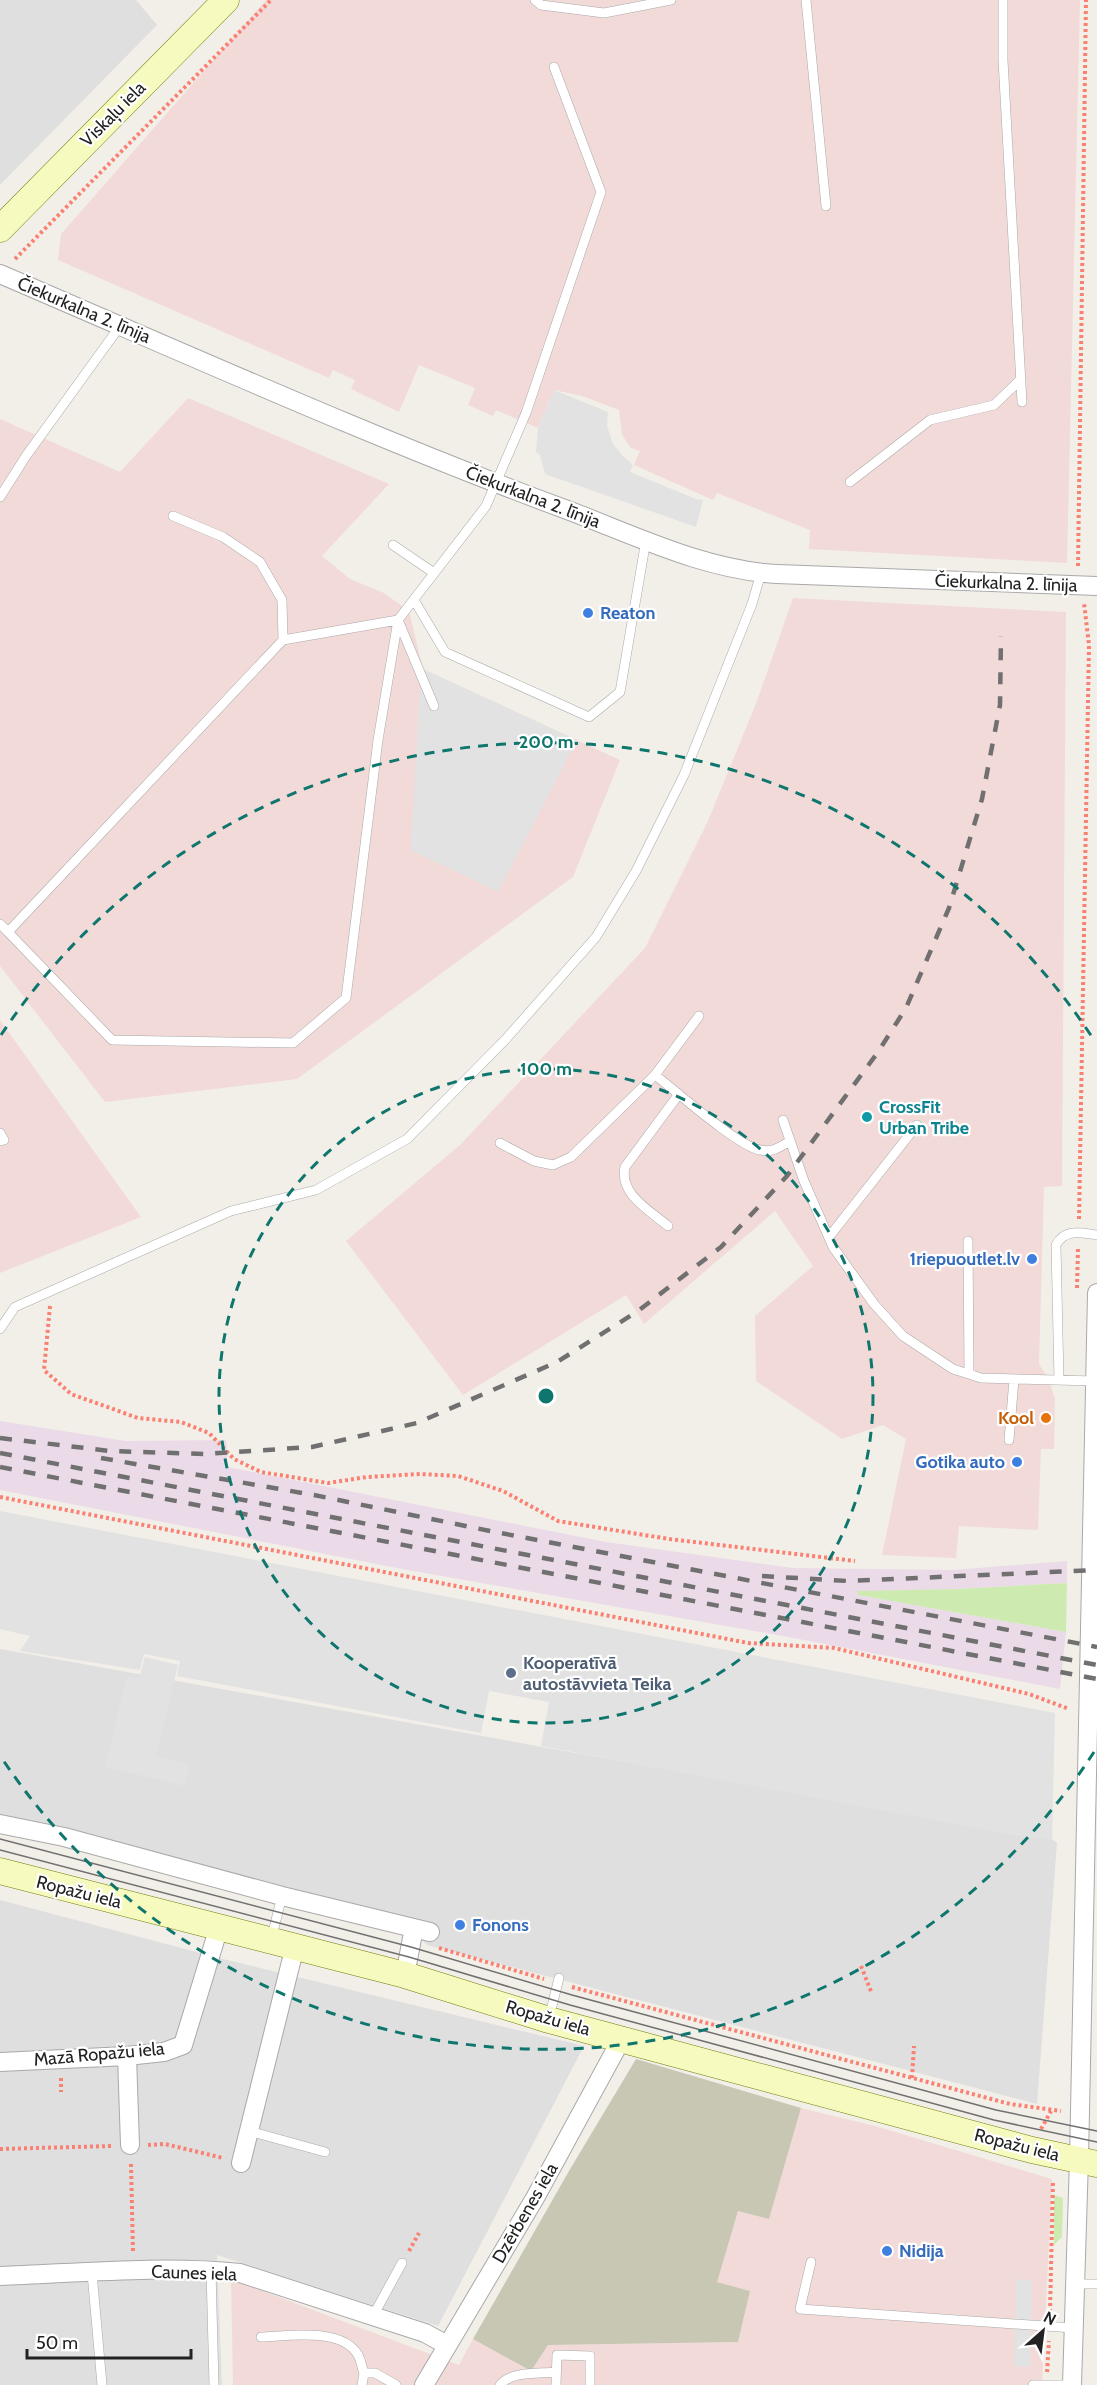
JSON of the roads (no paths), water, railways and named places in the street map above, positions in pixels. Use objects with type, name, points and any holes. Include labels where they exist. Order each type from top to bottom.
[{"type":"street","name":"Viskaļu iela","points":[[0,229],[226,0]]},
{"type":"street","name":"Čiekurkalna 2. līnija","points":[[0,274],[438,462],[646,540],[727,567],[761,573],[1090,586]]},
{"type":"street","points":[[1072,2385],[1075,2284],[1088,2161],[1080,2114],[1091,1863],[1087,1716],[1096,1446],[1097,1293]]},
{"type":"street","points":[[0,1824],[64,1837],[419,1934],[405,1976]]},
{"type":"street","name":"Ropažu iela","points":[[0,1871],[283,1943],[405,1976],[549,2020],[1032,2150],[1088,2161]]},
{"type":"street","name":"Mazā Ropažu iela","points":[[0,2062],[127,2056],[164,2052],[183,2045],[219,1927]]},
{"type":"street","points":[[241,2163],[249,2132],[283,1943]]},
{"type":"street","name":"Dzērbenes iela","points":[[424,2385],[540,2188],[615,2051],[619,2038]]},
{"type":"street","points":[[127,2056],[130,2145]]},
{"type":"street","name":"Caunes iela","points":[[0,2276],[211,2270],[240,2273],[425,2332],[447,2345]]},
{"type":"lane","points":[[535,0],[541,5],[604,14],[671,0]]},
{"type":"lane","points":[[806,0],[826,206]]},
{"type":"lane","points":[[1003,0],[1004,60],[1022,402]]},
{"type":"lane","points":[[0,924],[112,1040],[292,1043],[346,998],[378,740],[398,620],[486,506],[526,413],[601,192],[554,67]]},
{"type":"lane","points":[[0,497],[26,456],[120,326]]},
{"type":"lane","points":[[850,482],[930,420],[994,405],[1021,379]]},
{"type":"lane","points":[[173,516],[223,537],[260,562],[282,600],[283,640]]},
{"type":"lane","points":[[414,600],[445,652],[589,717],[620,692],[646,540]]},
{"type":"lane","points":[[393,545],[434,573]]},
{"type":"lane","points":[[0,1329],[15,1307],[231,1211],[316,1190],[407,1139],[505,1040],[596,938],[636,871],[684,775],[752,604],[761,573]]},
{"type":"lane","points":[[8,932],[283,640],[398,620]]},
{"type":"lane","points":[[398,620],[434,706]]},
{"type":"lane","points":[[500,1143],[534,1161],[553,1166],[571,1157],[655,1075],[699,1016]]},
{"type":"lane","points":[[655,1075],[742,1142],[759,1150],[772,1151],[790,1141]]},
{"type":"lane","points":[[668,1226],[629,1193],[622,1179],[625,1167],[679,1094]]},
{"type":"lane","points":[[783,1120],[804,1181],[833,1247],[874,1304],[903,1336],[953,1368],[981,1378],[1095,1382]]},
{"type":"lane","points":[[829,1237],[917,1125]]},
{"type":"lane","points":[[0,1132],[4,1140],[0,1140]]},
{"type":"lane","points":[[1059,1380],[1056,1245],[1067,1233],[1097,1235]]},
{"type":"lane","points":[[968,1241],[969,1374]]},
{"type":"lane","points":[[1009,1440],[1014,1379]]},
{"type":"lane","points":[[282,1896],[283,1943]]},
{"type":"lane","points":[[549,2020],[558,1980]]},
{"type":"lane","points":[[249,2132],[325,2152]]},
{"type":"lane","points":[[811,2262],[800,2309],[1073,2328]]},
{"type":"lane","points":[[373,2316],[402,2263]]},
{"type":"lane","points":[[211,2270],[214,2385]]},
{"type":"lane","points":[[92,2273],[102,2385]]},
{"type":"lane","points":[[1075,2284],[1097,2284]]},
{"type":"lane","points":[[261,2337],[320,2334],[345,2343],[358,2354],[364,2373],[362,2385]]},
{"type":"lane","points":[[556,2385],[557,2355],[590,2356],[590,2385]]},
{"type":"lane","points":[[500,2385],[501,2382],[517,2376],[556,2372]]},
{"type":"lane","points":[[364,2373],[375,2373],[396,2385]]},
{"type":"lane","points":[[1033,2385],[1072,2385]]},
{"type":"tram line","points":[[0,1839],[411,1947],[572,1995],[996,2110],[1097,2131]]},
{"type":"tram line","points":[[0,1850],[409,1957],[570,2005],[994,2120],[1097,2142]]},
{"type":"railway","points":[[0,1438],[110,1451],[204,1454],[312,1447],[417,1423],[557,1362],[638,1311],[721,1247],[787,1176],[878,1052],[906,1008],[949,908],[982,799],[1000,705],[1001,636]]},
{"type":"railway","points":[[0,1453],[1097,1665]]},
{"type":"railway","points":[[101,1458],[314,1495],[490,1531],[1097,1647]]},
{"type":"railway","points":[[0,1467],[1097,1679]]},
{"type":"railway","points":[[762,1576],[848,1581],[1097,1570]]},
{"type":"place","name":"Reaton","points":[[588,613]]},
{"type":"place","name":"CrossFit Urban Tribe","points":[[867,1117]]},
{"type":"place","name":"1riepuoutlet.lv","points":[[1032,1259]]},
{"type":"place","name":"Kool","points":[[1046,1418]]},
{"type":"place","name":"Gotika auto","points":[[1017,1462]]},
{"type":"place","name":"Kooperatīvā autostāvvieta Teika","points":[[511,1673]]},
{"type":"place","name":"Fonons","points":[[460,1925]]},
{"type":"place","name":"Nidija","points":[[887,2251]]}]
